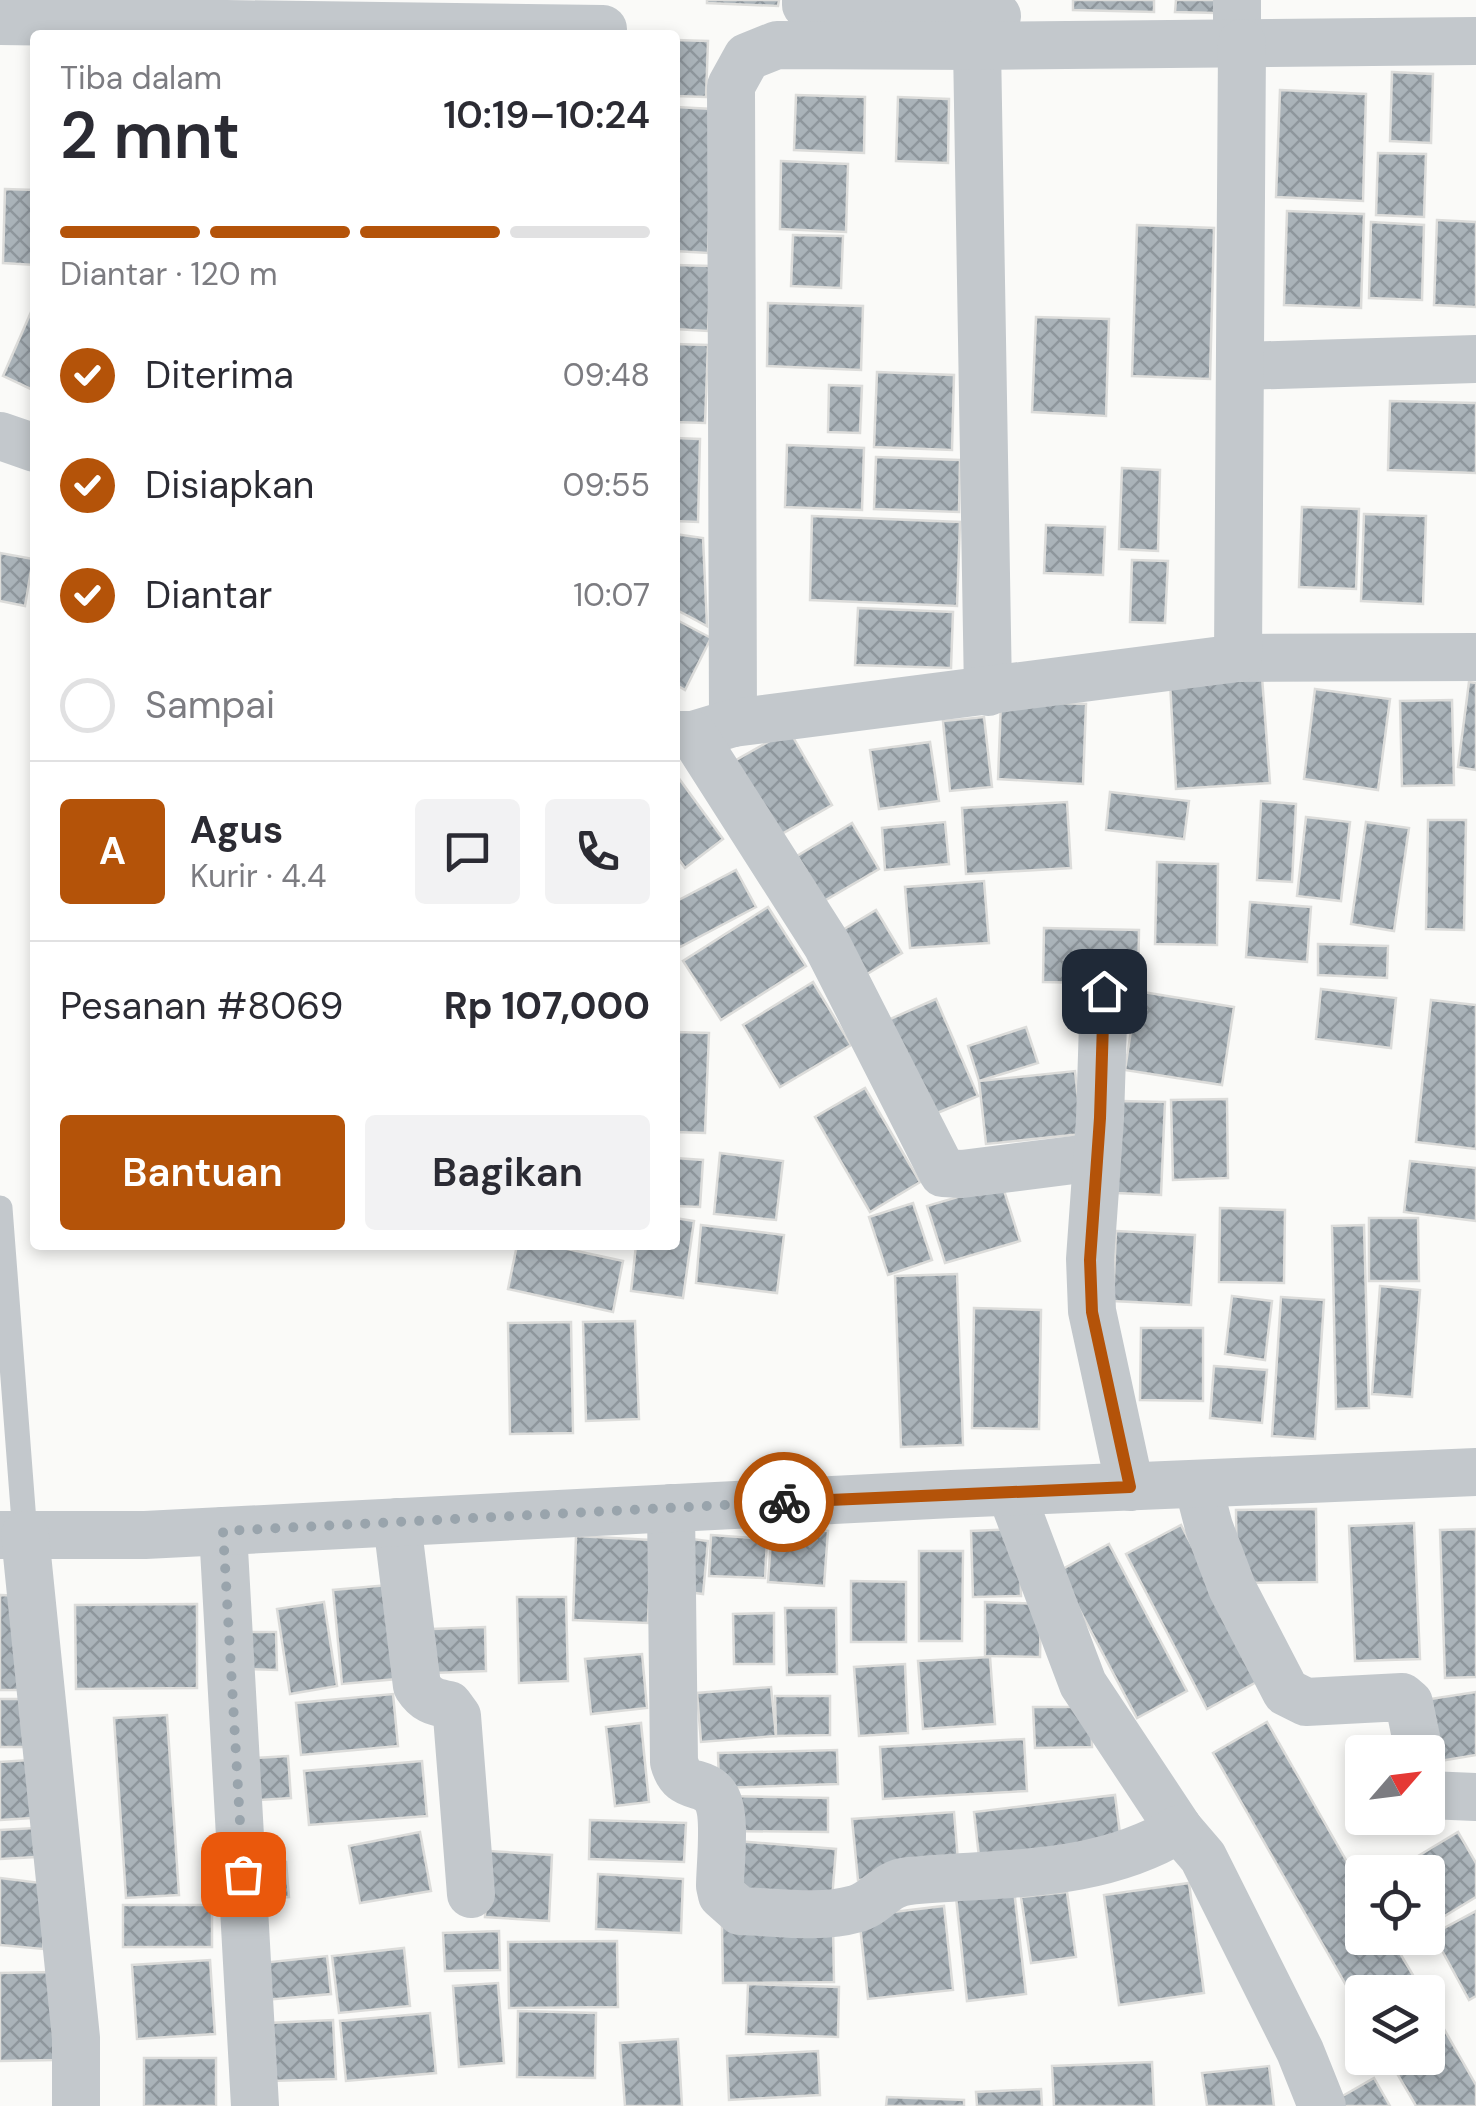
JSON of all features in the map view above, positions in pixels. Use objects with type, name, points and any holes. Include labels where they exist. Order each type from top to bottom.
[{"type":"street","points":[[806,0],[806,6],[1018,9],[1476,41]]},
{"type":"street","points":[[1097,1157],[943,1173],[827,944],[700,731],[731,86],[746,58],[777,45],[977,46],[1239,22],[1474,16],[1475,0]]},
{"type":"street","points":[[14,14],[115,19],[603,21]]},
{"type":"street","points":[[1238,658],[1242,366],[1239,22]]},
{"type":"street","points":[[977,46],[988,692]]},
{"type":"street","points":[[1242,366],[1476,358]]},
{"type":"street","points":[[0,436],[30,446]]},
{"type":"street","points":[[700,731],[1238,658],[1476,657]]},
{"type":"street","points":[[1104,991],[1090,1260],[1092,1312],[1130,1487]]},
{"type":"street","points":[[76,2106],[76,2038],[13,1535],[223,1531],[1476,1472]]},
{"type":"street","points":[[1198,1485],[1232,1588],[1286,1692],[1306,1702],[1402,1697],[1409,1704],[1415,1735]]},
{"type":"street","points":[[1011,1493],[1083,1684],[1179,1830],[1204,1857],[1300,2051],[1322,2106]]},
{"type":"street","points":[[671,1508],[674,1762],[684,1781],[713,1793],[717,1799],[722,1823],[722,1896],[740,1911],[848,1911],[860,1908],[891,1885],[1045,1871],[1124,1856],[1179,1830]]},
{"type":"street","points":[[397,1522],[417,1686],[433,1702],[450,1705],[457,1716],[471,1894]]},
{"type":"street","points":[[223,1531],[255,2106]]},
{"type":"street","points":[[1445,1796],[1476,1797]]},
{"type":"lane","points":[[0,1208],[13,1535]]},
{"type":"building","points":[[707,0],[779,0],[778,6]]},
{"type":"building","points":[[1073,0],[1154,0],[1154,12],[1073,10]]},
{"type":"building","points":[[1176,0],[1217,0],[1216,13],[1175,12]]},
{"type":"building","points":[[680,40],[708,41],[706,97],[680,96]]},
{"type":"building","points":[[1392,72],[1433,74],[1431,143],[1390,141]]},
{"type":"building","points":[[1280,90],[1366,94],[1363,201],[1276,197]]},
{"type":"building","points":[[796,95],[865,97],[864,153],[794,150]]},
{"type":"building","points":[[898,97],[949,99],[948,163],[896,161]]},
{"type":"building","points":[[680,107],[713,109],[708,253],[680,251]]},
{"type":"building","points":[[1378,153],[1426,154],[1424,217],[1376,215]]},
{"type":"building","points":[[781,161],[848,164],[846,232],[780,229]]},
{"type":"building","points":[[5,189],[30,190],[30,265],[3,263]]},
{"type":"building","points":[[1287,211],[1364,214],[1361,308],[1284,305]]},
{"type":"building","points":[[1437,220],[1476,222],[1476,307],[1434,305]]},
{"type":"building","points":[[1371,222],[1424,225],[1422,300],[1369,298]]},
{"type":"building","points":[[1137,225],[1214,228],[1210,379],[1132,376]]},
{"type":"building","points":[[793,235],[843,236],[841,288],[791,286]]},
{"type":"building","points":[[680,265],[711,266],[708,331],[680,329]]},
{"type":"building","points":[[768,303],[863,306],[861,370],[767,366]]},
{"type":"building","points":[[30,314],[30,389],[3,376]]},
{"type":"building","points":[[1036,317],[1109,319],[1106,416],[1032,412]]},
{"type":"building","points":[[680,344],[708,345],[705,423],[680,422]]},
{"type":"building","points":[[877,372],[954,375],[952,450],[874,447]]},
{"type":"building","points":[[829,385],[862,386],[860,433],[828,432]]},
{"type":"building","points":[[1390,401],[1476,403],[1476,473],[1388,470]]},
{"type":"building","points":[[680,438],[700,439],[698,522],[680,521]]},
{"type":"building","points":[[787,445],[864,448],[862,510],[785,507]]},
{"type":"building","points":[[876,457],[960,460],[959,512],[874,509]]},
{"type":"building","points":[[1122,468],[1160,470],[1158,551],[1119,549]]},
{"type":"building","points":[[1302,507],[1359,509],[1356,589],[1299,587]]},
{"type":"building","points":[[1364,514],[1426,516],[1423,604],[1361,601]]},
{"type":"building","points":[[812,516],[960,522],[957,606],[810,600]]},
{"type":"building","points":[[1046,525],[1105,527],[1103,575],[1044,573]]},
{"type":"building","points":[[680,535],[703,538],[707,626],[680,612]]},
{"type":"building","points":[[0,553],[30,558],[25,606],[0,601]]},
{"type":"building","points":[[1132,560],[1168,561],[1165,623],[1130,622]]},
{"type":"building","points":[[858,608],[953,612],[951,668],[855,665]]},
{"type":"building","points":[[680,622],[711,638],[685,690],[680,687]]},
{"type":"building","points":[[1262,677],[1270,783],[1176,789],[1170,683]]},
{"type":"building","points":[[1469,682],[1476,683],[1476,770],[1458,767]]},
{"type":"building","points":[[1315,689],[1390,699],[1378,790],[1304,779]]},
{"type":"building","points":[[1452,700],[1454,785],[1402,786],[1400,701]]},
{"type":"building","points":[[1001,701],[1086,704],[1083,784],[998,779]]},
{"type":"building","points":[[984,717],[992,787],[950,791],[943,721]]},
{"type":"building","points":[[789,730],[832,805],[773,839],[729,764]]},
{"type":"building","points":[[930,742],[939,801],[879,809],[870,750]]},
{"type":"building","points":[[680,780],[723,839],[685,868],[680,861]]},
{"type":"building","points":[[1110,792],[1189,801],[1184,839],[1106,830]]},
{"type":"building","points":[[1261,801],[1296,804],[1292,882],[1257,880]]},
{"type":"building","points":[[1067,802],[1071,868],[966,874],[962,808]]},
{"type":"building","points":[[1306,817],[1350,822],[1341,901],[1297,896]]},
{"type":"building","points":[[1428,820],[1466,820],[1464,930],[1426,929]]},
{"type":"building","points":[[945,822],[949,864],[885,870],[882,828]]},
{"type":"building","points":[[1366,822],[1409,828],[1394,931],[1351,924]]},
{"type":"building","points":[[852,823],[879,869],[824,901],[797,856]]},
{"type":"building","points":[[1157,862],[1218,864],[1217,945],[1155,944]]},
{"type":"building","points":[[736,870],[756,907],[680,947],[680,899]]},
{"type":"building","points":[[984,881],[989,943],[910,948],[905,887]]},
{"type":"building","points":[[1250,902],[1311,907],[1307,962],[1246,957]]},
{"type":"building","points":[[768,907],[806,966],[721,1020],[683,961]]},
{"type":"building","points":[[876,910],[902,953],[867,974],[841,931]]},
{"type":"building","points":[[1044,928],[1139,930],[1138,984],[1043,982]]},
{"type":"building","points":[[1318,944],[1388,946],[1387,978],[1318,975]]},
{"type":"building","points":[[813,982],[851,1045],[780,1087],[743,1025]]},
{"type":"building","points":[[1321,989],[1396,998],[1391,1048],[1316,1039]]},
{"type":"building","points":[[1137,991],[1234,1007],[1222,1085],[1125,1070]]},
{"type":"building","points":[[936,999],[978,1096],[930,1116],[888,1020]]},
{"type":"building","points":[[1431,1000],[1476,1005],[1476,1149],[1416,1142]]},
{"type":"building","points":[[1026,1027],[1038,1063],[979,1081],[968,1046]]},
{"type":"building","points":[[680,1032],[709,1033],[705,1133],[680,1132]]},
{"type":"building","points":[[1075,1071],[1082,1134],[986,1144],[979,1081]]},
{"type":"building","points":[[865,1088],[920,1182],[870,1212],[815,1117]]},
{"type":"building","points":[[1227,1099],[1228,1178],[1173,1180],[1171,1100]]},
{"type":"building","points":[[1120,1101],[1165,1102],[1161,1195],[1117,1193]]},
{"type":"building","points":[[720,1153],[783,1161],[776,1220],[714,1214]]},
{"type":"building","points":[[680,1158],[703,1160],[700,1207],[680,1206]]},
{"type":"building","points":[[1410,1161],[1476,1168],[1476,1221],[1404,1212]]},
{"type":"building","points":[[1002,1184],[1020,1241],[945,1263],[927,1206]]},
{"type":"building","points":[[913,1203],[932,1260],[888,1275],[869,1217]]},
{"type":"building","points":[[1220,1208],[1285,1210],[1284,1283],[1219,1282]]},
{"type":"building","points":[[1369,1218],[1418,1218],[1419,1281],[1369,1281]]},
{"type":"building","points":[[680,1219],[694,1221],[683,1298],[631,1291],[635,1250],[680,1250]]},
{"type":"building","points":[[701,1225],[784,1235],[777,1293],[696,1283]]},
{"type":"building","points":[[1364,1225],[1369,1408],[1336,1409],[1332,1226]]},
{"type":"building","points":[[1116,1231],[1195,1235],[1191,1305],[1113,1301]]},
{"type":"building","points":[[516,1250],[572,1250],[623,1261],[613,1312],[508,1289]]},
{"type":"building","points":[[957,1274],[963,1445],[901,1447],[895,1276]]},
{"type":"building","points":[[1380,1286],[1420,1290],[1412,1397],[1372,1394]]},
{"type":"building","points":[[1232,1296],[1272,1301],[1265,1360],[1225,1354]]},
{"type":"building","points":[[1281,1297],[1324,1300],[1315,1439],[1272,1436]]},
{"type":"building","points":[[974,1308],[1041,1310],[1039,1429],[972,1428]]},
{"type":"building","points":[[635,1321],[639,1419],[586,1421],[583,1322]]},
{"type":"building","points":[[571,1322],[573,1433],[510,1434],[508,1323]]},
{"type":"building","points":[[1141,1328],[1203,1328],[1203,1401],[1140,1400]]},
{"type":"building","points":[[1214,1366],[1267,1370],[1262,1423],[1210,1418]]},
{"type":"building","points":[[1316,1509],[1317,1582],[1237,1583],[1236,1510]]},
{"type":"building","points":[[1414,1523],[1420,1659],[1355,1661],[1349,1526]]},
{"type":"building","points":[[1181,1525],[1262,1679],[1207,1709],[1126,1554]]},
{"type":"building","points":[[772,1526],[828,1531],[824,1586],[768,1582]]},
{"type":"building","points":[[1019,1529],[1021,1596],[973,1597],[971,1531]]},
{"type":"building","points":[[1476,1529],[1476,1677],[1445,1678],[1440,1530]]},
{"type":"building","points":[[711,1535],[767,1539],[765,1578],[709,1576]]},
{"type":"building","points":[[576,1536],[651,1540],[648,1623],[573,1620]]},
{"type":"building","points":[[684,1538],[708,1541],[703,1594],[679,1591]]},
{"type":"building","points":[[1109,1544],[1187,1691],[1137,1718],[1059,1571]]},
{"type":"building","points":[[919,1551],[963,1551],[962,1641],[919,1641]]},
{"type":"building","points":[[851,1581],[906,1582],[906,1642],[851,1642]]},
{"type":"building","points":[[388,1585],[397,1679],[342,1684],[333,1590]]},
{"type":"building","points":[[0,1595],[25,1596],[21,1690],[0,1690]]},
{"type":"building","points":[[517,1597],[566,1597],[568,1681],[519,1683]]},
{"type":"building","points":[[324,1602],[337,1686],[290,1694],[277,1609]]},
{"type":"building","points":[[985,1602],[1041,1604],[1040,1657],[985,1656]]},
{"type":"building","points":[[197,1604],[197,1688],[76,1689],[75,1605]]},
{"type":"building","points":[[785,1608],[836,1608],[837,1674],[787,1675]]},
{"type":"building","points":[[774,1613],[774,1664],[734,1664],[733,1614]]},
{"type":"building","points":[[485,1627],[486,1671],[433,1673],[432,1629]]},
{"type":"building","points":[[244,1632],[276,1632],[277,1670],[244,1669]]},
{"type":"building","points":[[642,1654],[647,1708],[591,1714],[585,1659]]},
{"type":"building","points":[[990,1657],[995,1724],[923,1729],[918,1661]]},
{"type":"building","points":[[905,1664],[908,1733],[859,1736],[854,1667]]},
{"type":"building","points":[[771,1687],[776,1736],[701,1742],[697,1693]]},
{"type":"building","points":[[1476,1692],[1476,1755],[1445,1760],[1445,1735],[1430,1735],[1424,1700]]},
{"type":"building","points":[[393,1694],[398,1746],[301,1755],[296,1703]]},
{"type":"building","points":[[775,1696],[830,1696],[830,1735],[776,1736]]},
{"type":"building","points":[[0,1699],[37,1699],[37,1747],[0,1747]]},
{"type":"building","points":[[1033,1707],[1091,1707],[1092,1747],[1035,1748]]},
{"type":"building","points":[[167,1715],[179,1895],[126,1898],[114,1718]]},
{"type":"building","points":[[1267,1722],[1345,1858],[1345,1955],[1401,1955],[1413,1975],[1345,1975],[1345,1983],[1213,1753]]},
{"type":"building","points":[[641,1723],[649,1802],[615,1806],[606,1727]]},
{"type":"building","points":[[1024,1739],[1027,1791],[883,1799],[880,1747]]},
{"type":"building","points":[[837,1750],[838,1784],[719,1788],[718,1753]]},
{"type":"building","points":[[288,1756],[291,1798],[260,1800],[256,1758]]},
{"type":"building","points":[[44,1759],[48,1817],[0,1820],[0,1762]]},
{"type":"building","points":[[422,1761],[427,1816],[309,1825],[304,1771]]},
{"type":"building","points":[[1115,1795],[1122,1849],[980,1866],[974,1812]]},
{"type":"building","points":[[725,1796],[828,1798],[828,1832],[725,1831]]},
{"type":"building","points":[[954,1812],[959,1873],[858,1880],[852,1819]]},
{"type":"building","points":[[590,1820],[686,1823],[684,1862],[589,1859]]},
{"type":"building","points":[[53,1827],[54,1856],[0,1859],[0,1830]]},
{"type":"building","points":[[420,1832],[431,1891],[360,1903],[349,1846]]},
{"type":"building","points":[[1458,1832],[1476,1863],[1476,1897],[1445,1916],[1445,1855],[1420,1855]]},
{"type":"building","points":[[737,1841],[836,1849],[832,1899],[734,1890]]},
{"type":"building","points":[[489,1851],[552,1855],[549,1921],[485,1917]]},
{"type":"building","points":[[286,1862],[289,1897],[268,1899],[265,1863]]},
{"type":"building","points":[[598,1874],[683,1879],[681,1933],[596,1929]]},
{"type":"building","points":[[0,1878],[49,1884],[43,1949],[0,1945]]},
{"type":"building","points":[[1189,1883],[1204,1993],[1119,2005],[1104,1895]]},
{"type":"building","points":[[1014,1890],[1026,1994],[967,2001],[956,1897]]},
{"type":"building","points":[[1067,1892],[1076,1957],[1031,1963],[1021,1897]]},
{"type":"building","points":[[123,1905],[212,1905],[212,1947],[123,1947]]},
{"type":"building","points":[[944,1906],[953,1990],[868,1999],[859,1916]]},
{"type":"building","points":[[1476,1911],[1476,1996],[1469,2000],[1444,1955],[1445,1928]]},
{"type":"building","points":[[833,1924],[834,1982],[723,1983],[722,1926]]},
{"type":"building","points":[[499,1931],[500,1970],[445,1971],[443,1933]]},
{"type":"building","points":[[617,1941],[618,2007],[509,2008],[508,1942]]},
{"type":"building","points":[[404,1948],[410,2006],[339,2013],[332,1956]]},
{"type":"building","points":[[327,1956],[331,1994],[265,2000],[261,1963]]},
{"type":"building","points":[[210,1960],[215,2034],[137,2039],[132,1965]]},
{"type":"building","points":[[53,1972],[55,2060],[0,2061],[0,1973]]},
{"type":"building","points":[[498,1983],[504,2063],[459,2067],[453,1986]]},
{"type":"building","points":[[748,1984],[839,1987],[838,2037],[746,2034]]},
{"type":"building","points":[[518,2011],[596,2013],[595,2078],[517,2077]]},
{"type":"building","points":[[430,2013],[436,2073],[346,2081],[340,2021]]},
{"type":"building","points":[[333,2020],[336,2079],[271,2081],[268,2023]]},
{"type":"building","points":[[1445,2031],[1476,2085],[1476,2106],[1416,2106],[1398,2075],[1445,2075]]},
{"type":"building","points":[[678,2039],[682,2106],[625,2106],[620,2043]]},
{"type":"building","points":[[818,2051],[820,2095],[729,2100],[727,2056]]},
{"type":"building","points":[[144,2058],[216,2058],[216,2106],[144,2106]]},
{"type":"building","points":[[1152,2062],[1154,2106],[1054,2106],[1052,2066]]},
{"type":"building","points":[[1269,2066],[1274,2106],[1207,2106],[1202,2073]]},
{"type":"building","points":[[1374,2078],[1390,2106],[1327,2105]]},
{"type":"building","points":[[1041,2089],[1042,2106],[977,2106],[976,2092]]},
{"type":"building","points":[[887,2097],[964,2100],[964,2106],[886,2106]]},
{"type":"way so far","points":[[243,1874],[223,1531],[784,1502]]},
{"type":"route","points":[[784,1502],[1130,1487],[1092,1312],[1090,1260],[1104,991]]}]
